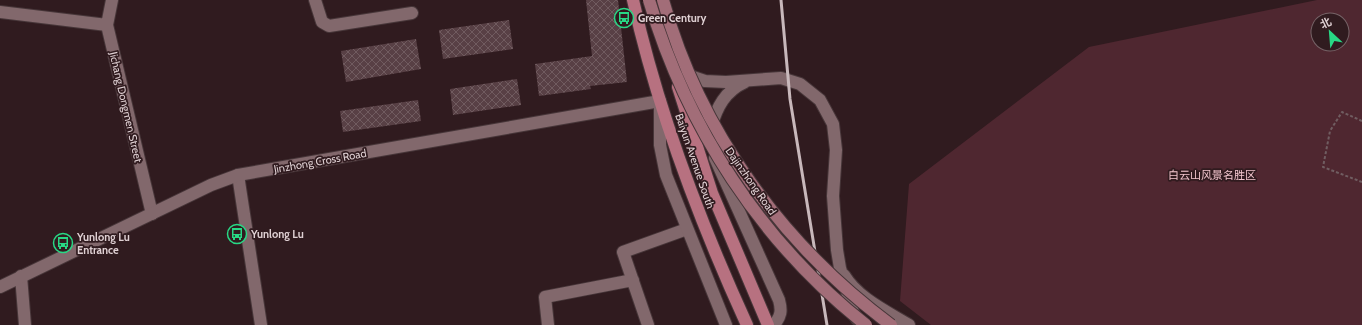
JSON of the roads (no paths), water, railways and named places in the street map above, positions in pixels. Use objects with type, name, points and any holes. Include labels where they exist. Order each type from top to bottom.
[{"type":"highway","name":"Baiyun Avenue South","points":[[633,0],[660,101],[705,229],[746,325]]},
{"type":"highway","name":"Baiyun Avenue South","points":[[662,0],[671,57],[691,133],[722,220],[768,325]]},
{"type":"main road","name":"Dajinzhong Road","points":[[649,0],[667,52],[686,97],[711,146],[741,194],[802,269],[835,301],[866,325]]},
{"type":"main road","name":"Dajinzhong Road","points":[[662,0],[697,91],[723,140],[743,172],[780,221],[808,254],[845,289],[891,325]]},
{"type":"street","name":"Jichang Dongmen Street","points":[[112,0],[108,25],[152,214]]},
{"type":"street","points":[[315,0],[322,22],[329,26],[412,13]]},
{"type":"street","points":[[0,12],[108,25]]},
{"type":"street","points":[[671,57],[679,69],[693,78],[705,81],[782,78],[800,84],[820,100],[834,124],[836,150],[833,196],[840,268],[854,312],[861,325]]},
{"type":"street","points":[[671,57],[779,300],[781,310],[780,317],[774,325]]},
{"type":"street","points":[[707,140],[717,108],[726,95],[736,86],[747,80]]},
{"type":"street","points":[[660,101],[660,145],[662,160],[687,229],[726,325]]},
{"type":"street","name":"Jinzhong Cross Road","points":[[0,287],[211,185],[238,175],[660,101]]},
{"type":"street","points":[[238,175],[261,325]]},
{"type":"street","points":[[648,325],[623,252],[687,229]]},
{"type":"street","points":[[840,268],[848,281],[868,300],[909,325]]},
{"type":"street","points":[[21,276],[25,325]]},
{"type":"street","points":[[548,325],[545,297],[633,280]]},
{"type":"railway","points":[[781,0],[790,99],[827,325]]},
{"type":"place","name":"Green Century","points":[[624,18]]},
{"type":"place","name":"Yunlong Lu","points":[[237,234]]},
{"type":"place","name":"Yunlong Lu Entrance","points":[[63,243]]},
{"type":"park label","name":"白云山风景名胜区","points":[[1212,175]]}]
